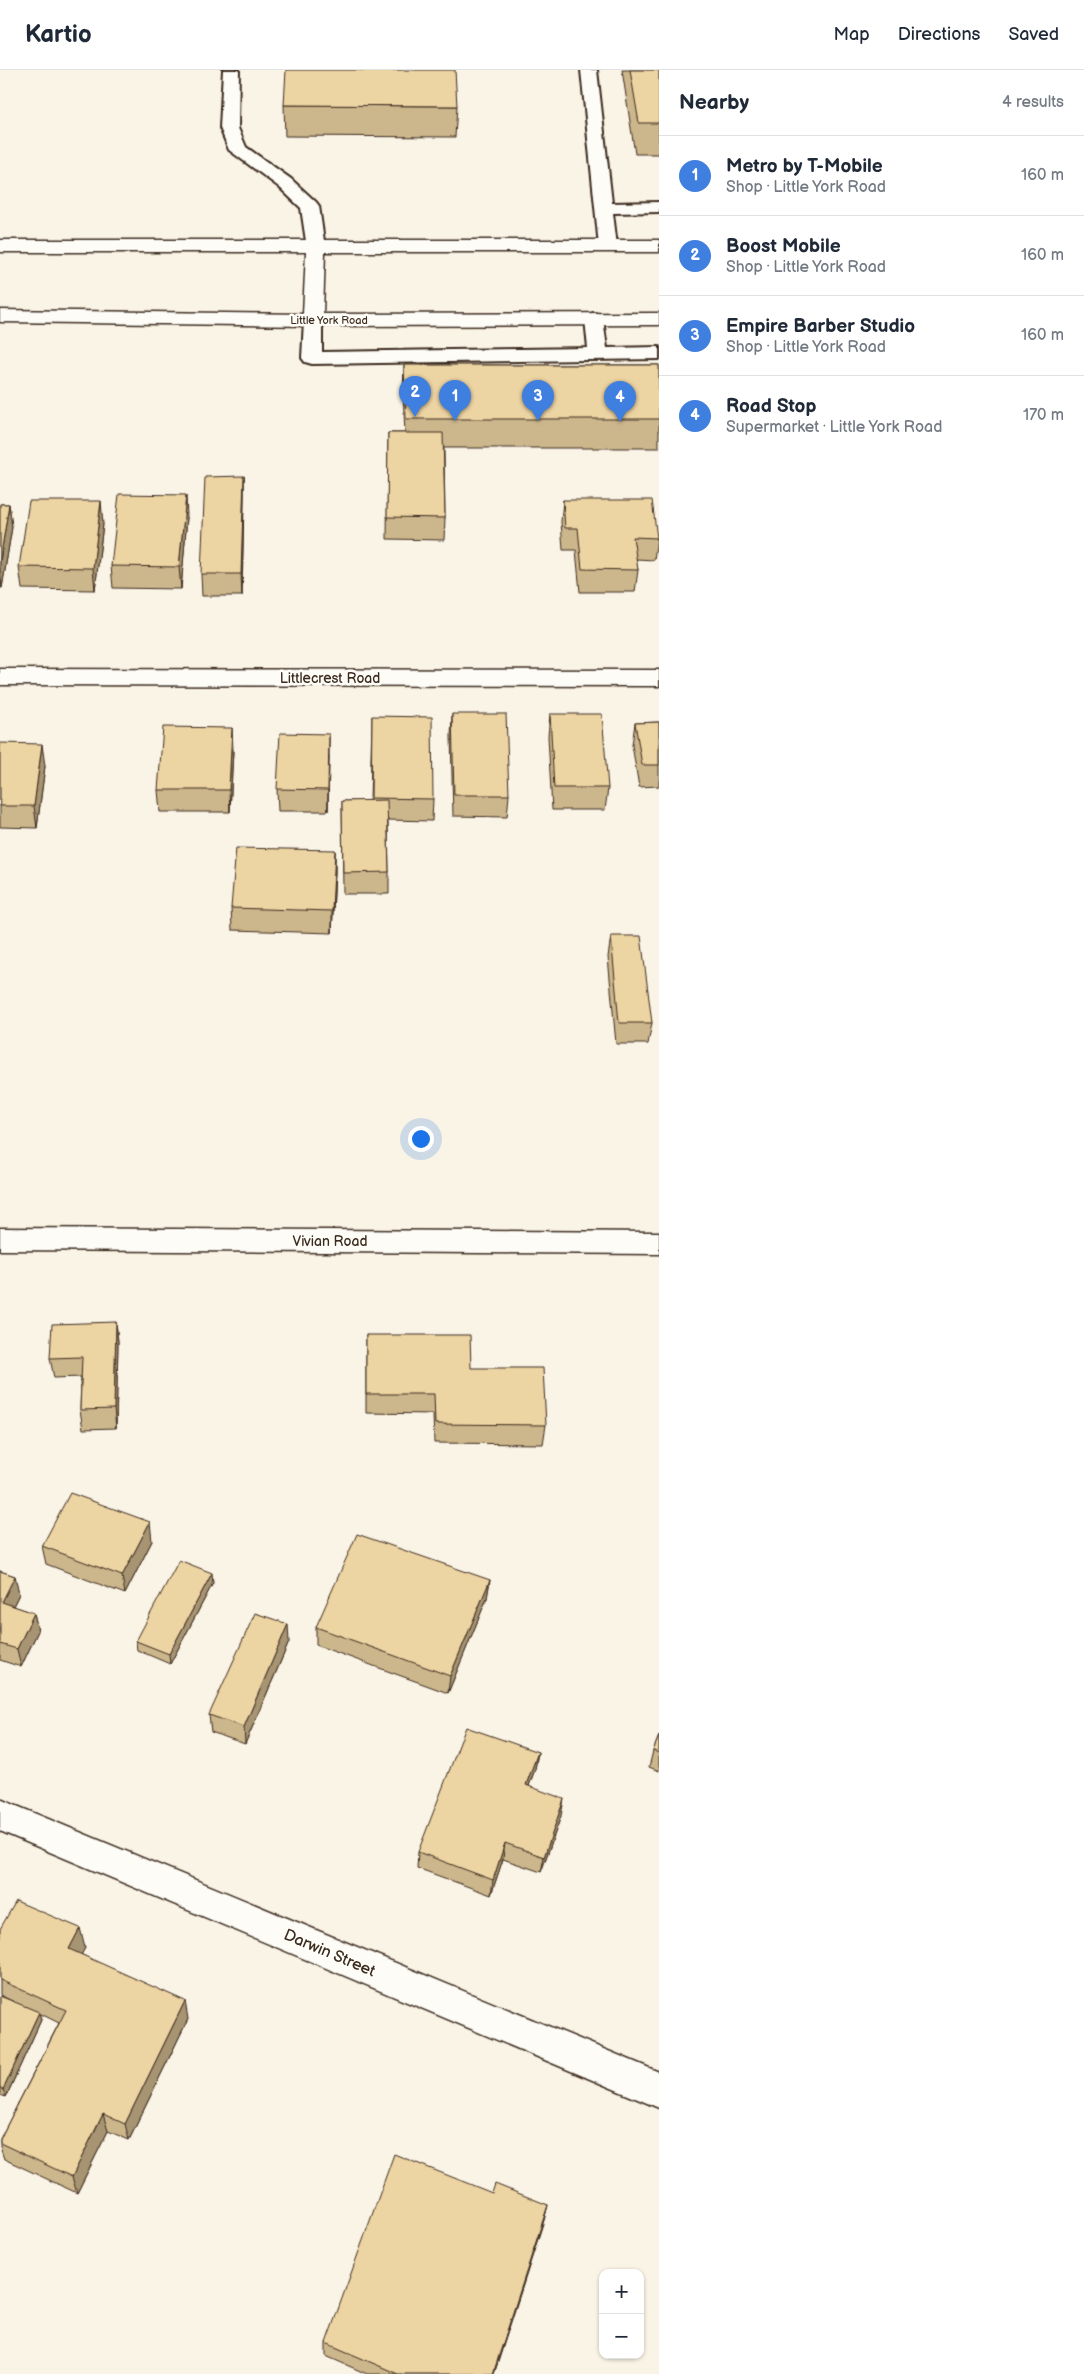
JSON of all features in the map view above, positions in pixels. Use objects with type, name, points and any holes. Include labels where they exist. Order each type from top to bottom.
[{"type":"main road","points":[[0,246],[316,248],[659,246]]},
{"type":"main road","points":[[313,320],[316,248]]},
{"type":"main road","name":"Little York Road","points":[[0,316],[313,320],[659,319]]},
{"type":"main road","name":"Littlecrest Road","points":[[0,677],[659,678]]},
{"type":"main road","name":"Vivian Road","points":[[0,1239],[659,1243]]},
{"type":"main road","name":"Darwin Street","points":[[0,1814],[659,2090]]},
{"type":"lane","points":[[231,70],[229,128],[238,150],[285,183],[310,206],[316,248]]},
{"type":"lane","points":[[589,70],[608,246]]},
{"type":"lane","points":[[604,208],[659,207]]},
{"type":"lane","points":[[594,319],[598,353]]},
{"type":"lane","points":[[313,320],[312,358],[659,352]]},
{"type":"building","points":[[286,70],[455,70],[457,106],[284,105]]},
{"type":"building","points":[[630,70],[659,70],[659,123],[639,123]]},
{"type":"building","points":[[404,365],[659,365],[659,419],[406,419]]},
{"type":"building","points":[[388,433],[443,433],[445,518],[387,517]]},
{"type":"building","points":[[244,476],[241,574],[201,574],[205,477]]},
{"type":"building","points":[[119,494],[186,495],[179,567],[111,566]]},
{"type":"building","points":[[563,500],[652,500],[657,538],[633,537],[638,570],[582,569],[578,528],[565,528]]},
{"type":"building","points":[[29,501],[101,501],[93,568],[19,567]]},
{"type":"building","points":[[0,504],[9,504],[0,561]]},
{"type":"building","points":[[452,714],[506,714],[509,795],[454,795]]},
{"type":"building","points":[[550,714],[602,714],[608,788],[554,788]]},
{"type":"building","points":[[372,716],[432,717],[433,799],[371,798]]},
{"type":"building","points":[[659,722],[659,765],[642,765],[635,723]]},
{"type":"building","points":[[163,727],[232,728],[229,790],[158,790]]},
{"type":"building","points":[[280,733],[329,734],[328,790],[277,789]]},
{"type":"building","points":[[0,743],[42,744],[34,806],[0,806]]},
{"type":"building","points":[[387,800],[389,872],[343,873],[342,801]]},
{"type":"building","points":[[236,848],[335,850],[332,911],[231,908]]},
{"type":"building","points":[[611,936],[641,936],[652,1023],[619,1023]]},
{"type":"building","points":[[116,1322],[114,1409],[80,1410],[82,1357],[50,1358],[52,1324]]},
{"type":"building","points":[[366,1335],[470,1335],[471,1368],[543,1368],[546,1425],[435,1424],[434,1394],[366,1394]]},
{"type":"building","points":[[70,1493],[150,1522],[122,1576],[42,1546]]},
{"type":"building","points":[[357,1534],[490,1580],[450,1676],[316,1627]]},
{"type":"building","points":[[179,1560],[212,1573],[169,1654],[136,1641]]},
{"type":"building","points":[[0,1571],[15,1576],[2,1602],[34,1613],[17,1649],[0,1644]]},
{"type":"building","points":[[255,1613],[288,1624],[244,1727],[209,1715]]},
{"type":"building","points":[[466,1727],[538,1752],[526,1785],[564,1799],[544,1857],[505,1843],[493,1880],[418,1852]]},
{"type":"building","points":[[659,1736],[659,1753],[653,1751]]},
{"type":"building","points":[[16,1901],[80,1928],[69,1949],[185,2001],[125,2124],[103,2114],[72,2177],[0,2143],[0,2139],[66,2010],[0,1980],[0,1929]]},
{"type":"building","points":[[0,1996],[39,2012],[3,2090],[0,2088]]},
{"type":"building","points":[[394,2154],[492,2193],[495,2184],[548,2205],[493,2374],[398,2374],[326,2343]]},
{"type":"place","name":"Boost Mobile","points":[[415,417]]},
{"type":"place","name":"Metro by T-Mobile","points":[[455,421]]},
{"type":"place","name":"Empire Barber Studio","points":[[538,421]]},
{"type":"place","name":"Road Stop","points":[[620,422]]}]
